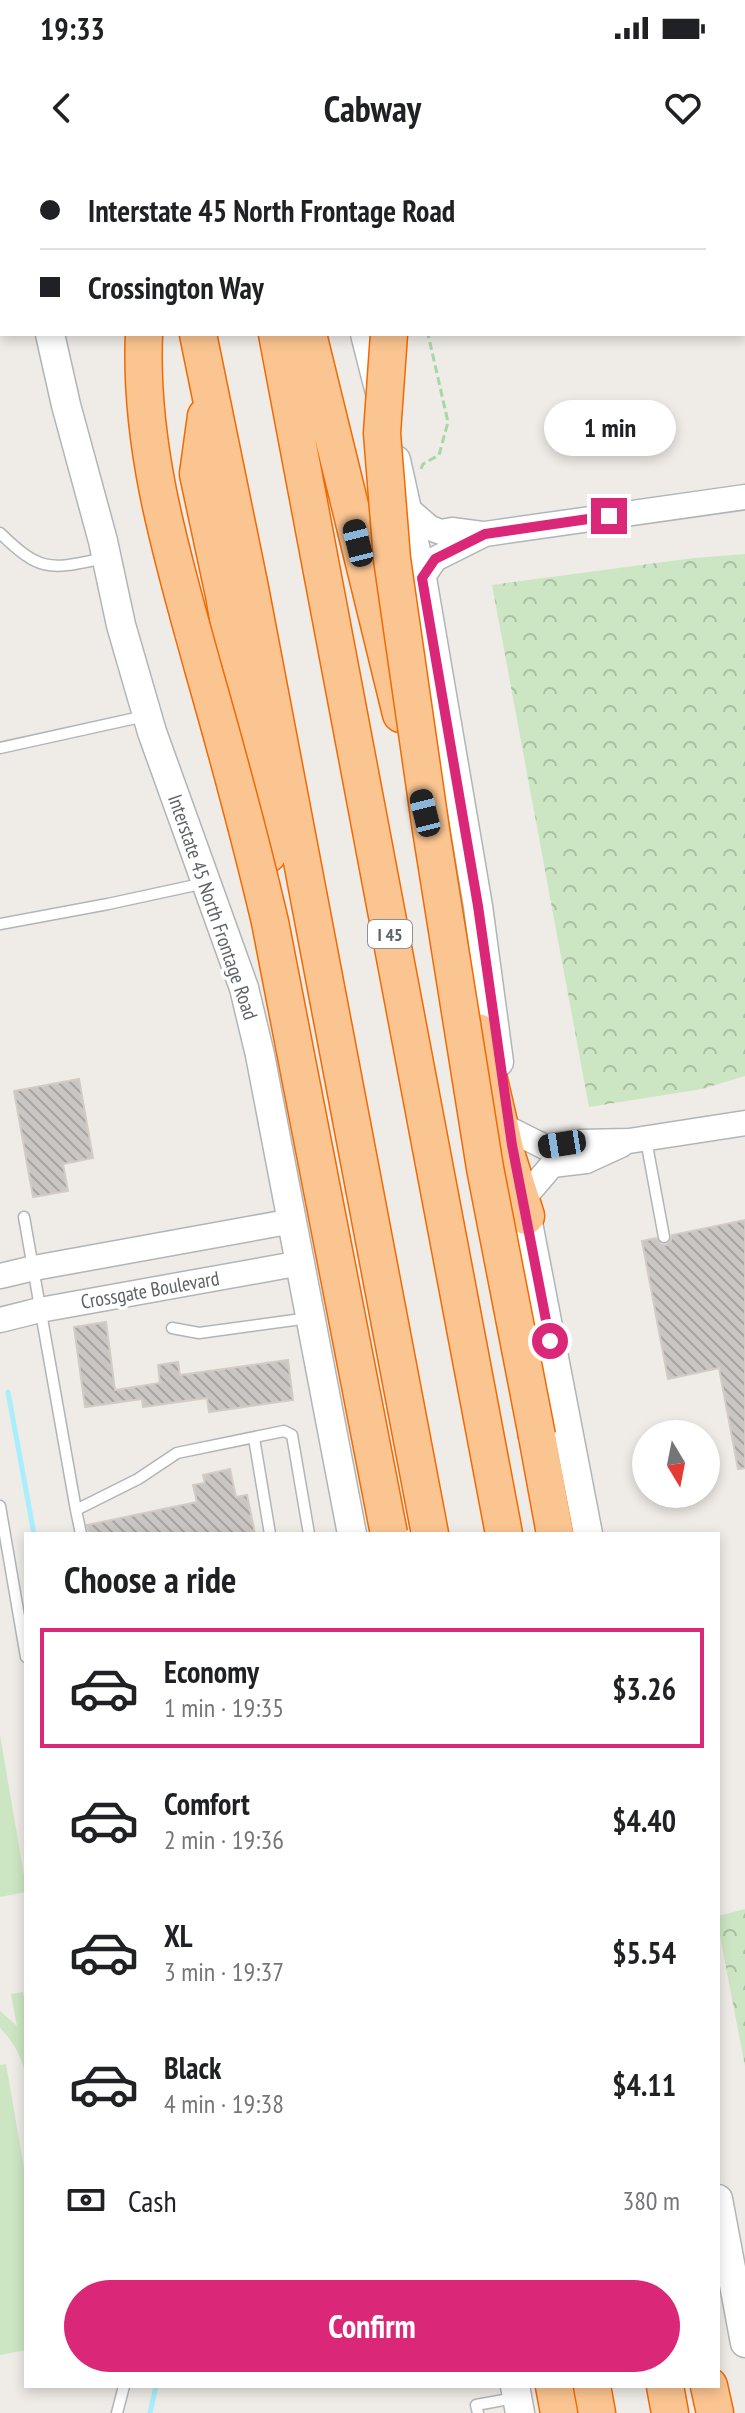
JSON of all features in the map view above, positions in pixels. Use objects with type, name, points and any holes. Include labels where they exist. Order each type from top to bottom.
[{"type":"highway","points":[[144,336],[146,410],[157,488],[172,556],[270,922],[389,1532]]},
{"type":"highway","points":[[198,336],[250,588],[430,1532]]},
{"type":"highway","name":"I 45","points":[[277,336],[504,1532]]},
{"type":"highway","points":[[308,336],[506,1153],[525,1208]]},
{"type":"highway","points":[[389,336],[382,433],[392,559],[482,1153],[555,1532]]},
{"type":"highway","points":[[209,387],[198,474],[224,595],[378,1514],[378,1532]]},
{"type":"highway","points":[[554,2388],[559,2413]]},
{"type":"highway","points":[[592,2388],[597,2413]]},
{"type":"highway","points":[[665,2388],[670,2413]]},
{"type":"highway","points":[[709,2388],[715,2413]]},
{"type":"main road","name":"Interstate 45 North Frontage Road","points":[[50,336],[121,625],[147,715],[244,988],[293,1221],[352,1532]]},
{"type":"main road","points":[[365,336],[422,578],[478,906],[509,1129],[588,1532]]},
{"type":"main road","points":[[720,2210],[745,2343]]},
{"type":"street","points":[[408,509],[430,528],[441,532],[452,530],[485,534],[745,497]]},
{"type":"street","points":[[422,578],[435,559],[485,534]]},
{"type":"street","points":[[509,1129],[545,1147],[637,1140],[745,1123]]},
{"type":"street","points":[[525,1208],[552,1165],[586,1161],[637,1140]]},
{"type":"street","name":"Crossgate Boulevard","points":[[0,1276],[293,1221]]},
{"type":"street","name":"Crossgate Boulevard","points":[[0,1320],[301,1263]]},
{"type":"lane","points":[[0,533],[32,560],[49,567],[106,558]]},
{"type":"lane","points":[[0,748],[147,715]]},
{"type":"lane","points":[[0,924],[207,882]]},
{"type":"lane","points":[[637,1140],[664,1237]]},
{"type":"lane","points":[[24,1217],[81,1532]]},
{"type":"lane","points":[[172,1328],[199,1333],[311,1318]]},
{"type":"lane","points":[[76,1510],[138,1479],[177,1453],[284,1431],[292,1435],[309,1532]]},
{"type":"lane","points":[[254,1438],[270,1532]]},
{"type":"lane","points":[[0,1506],[24,1645]]},
{"type":"lane","points":[[117,2413],[123,2388]]},
{"type":"lane","points":[[478,2413],[476,2405],[517,2399]]},
{"type":"path","points":[[419,473],[423,464],[439,455],[448,422],[428,336]]},
{"type":"green space","points":[[745,554],[745,1076],[702,1089],[589,1107],[492,585]]},
{"type":"green space","points":[[0,1735],[24,1875],[24,1892],[0,1897]]},
{"type":"green space","points":[[745,1909],[745,2066],[720,1936],[720,1915]]},
{"type":"green space","points":[[23,1992],[24,1998],[24,2071],[17,2051],[0,2028],[0,2011],[17,2026],[11,1994]]},
{"type":"green space","points":[[6,2064],[24,2168],[24,2350],[0,2355],[0,2065]]},
{"type":"building","points":[[79,1079],[93,1158],[63,1164],[68,1191],[33,1197],[14,1091]]},
{"type":"building","points":[[745,1220],[745,1468],[738,1469],[719,1368],[668,1379],[642,1241],[656,1238],[666,1245],[672,1235]]},
{"type":"building","points":[[106,1322],[115,1390],[160,1383],[158,1365],[178,1362],[180,1375],[288,1360],[293,1400],[209,1412],[207,1398],[143,1407],[142,1399],[85,1407],[74,1327]]},
{"type":"building","points":[[230,1469],[236,1497],[247,1495],[255,1532],[89,1532],[87,1525],[197,1502],[193,1485],[205,1483],[203,1475]]},
{"type":"waterway","points":[[8,1392],[34,1532]]},
{"type":"waterway","points":[[150,2413],[156,2388]]},
{"type":"route","points":[[550,1341],[512,1145],[478,906],[422,578],[435,559],[485,534],[609,516]]}]
